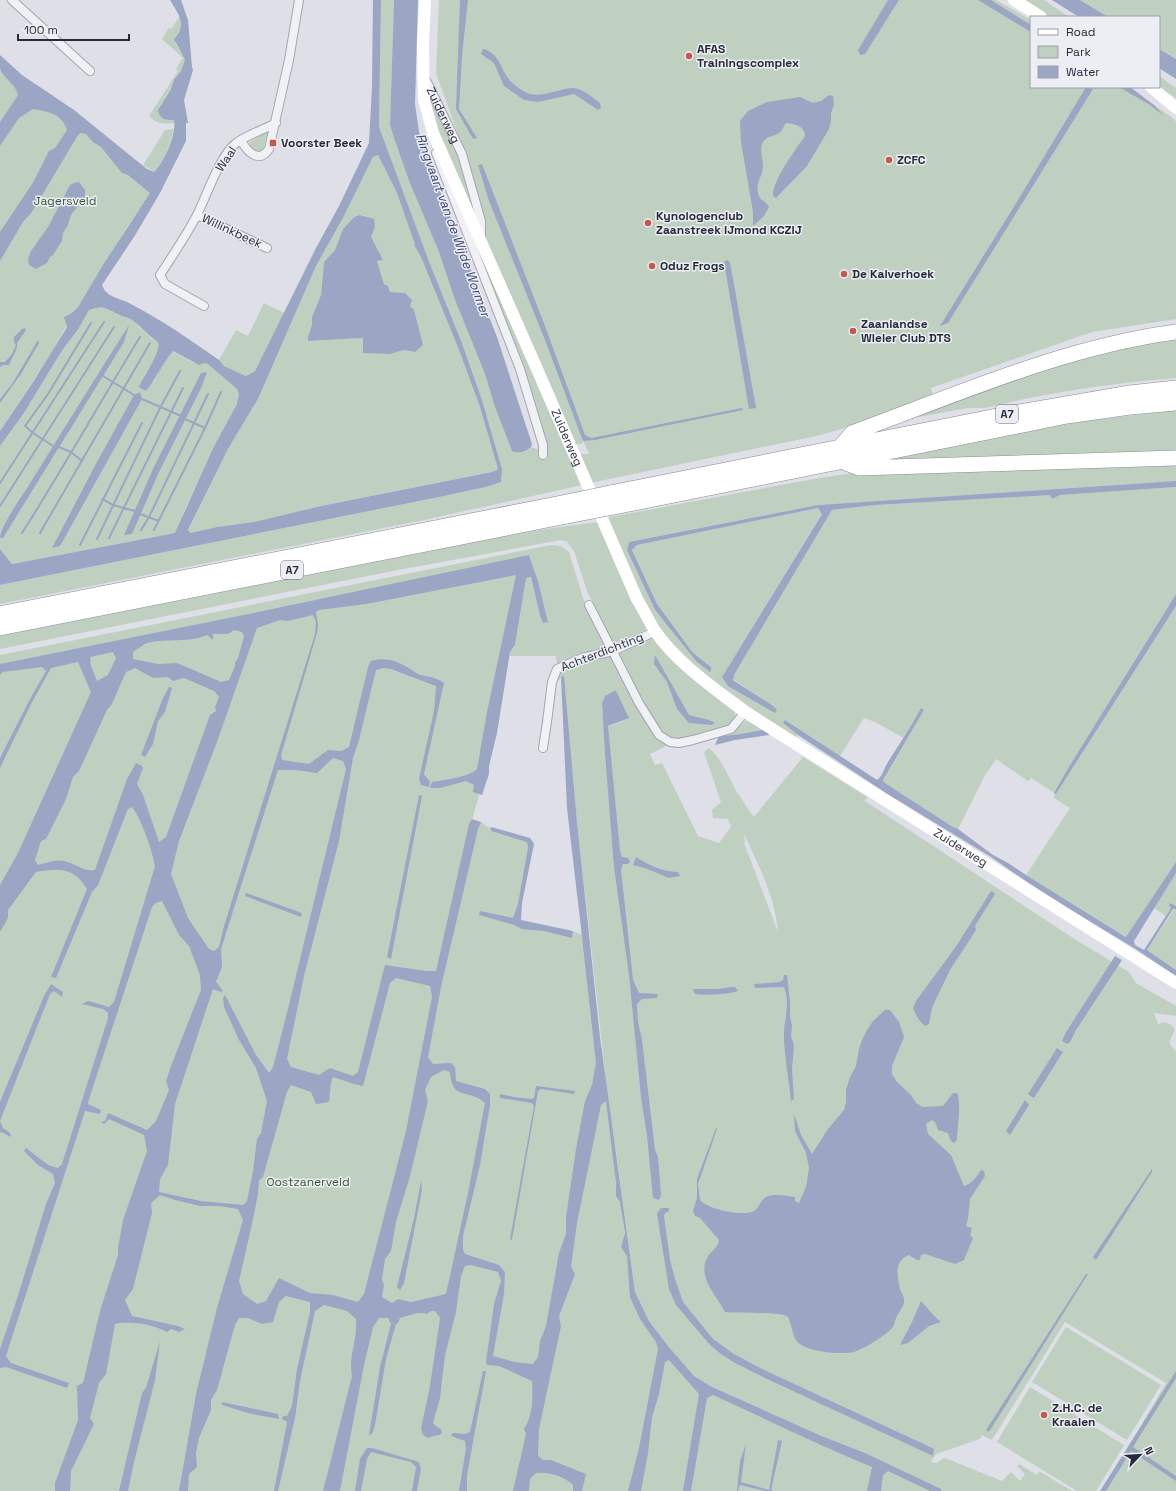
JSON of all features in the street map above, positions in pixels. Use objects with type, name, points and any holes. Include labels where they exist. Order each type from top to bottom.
[{"type":"highway","points":[[840,455],[852,433],[1043,363],[1127,340],[1176,332]]},
{"type":"highway","name":"A7","points":[[840,455],[1068,403],[1176,388]]},
{"type":"highway","name":"A7","points":[[0,628],[612,500],[840,455],[1067,416],[1130,407],[1176,403]]},
{"type":"highway","name":"A7","points":[[840,455],[859,468],[1176,458]]},
{"type":"highway","name":"A7","points":[[0,614],[565,510]]},
{"type":"street","points":[[12,0],[90,71]]},
{"type":"street","points":[[241,140],[248,151],[253,155],[260,156],[267,153],[269,149],[276,123],[299,0]]},
{"type":"street","name":"Zuiderweg","points":[[425,0],[423,47],[424,100],[433,133],[435,151],[520,369],[543,445],[543,454]]},
{"type":"street","points":[[1014,0],[1040,16]]},
{"type":"street","name":"Zuiderweg","points":[[423,75],[462,154],[481,221],[481,242]]},
{"type":"street","points":[[1152,88],[1176,108]]},
{"type":"street","points":[[1158,88],[1176,100]]},
{"type":"street","name":"Waal","points":[[204,306],[165,284],[160,276],[197,215],[212,181],[226,155],[234,145],[241,140],[276,123]]},
{"type":"street","name":"Zuiderweg","points":[[433,133],[538,369],[637,598],[656,632],[688,667],[745,712],[1176,983]]},
{"type":"street","name":"Willinkbeek","points":[[197,215],[267,248]]},
{"type":"street","points":[[589,605],[640,703],[659,735],[670,742],[679,743],[693,740],[731,729],[745,712]]},
{"type":"street","name":"Achterdichting","points":[[543,748],[552,682],[557,669],[582,658],[613,651],[656,632]]},
{"type":"green space","points":[[381,0],[394,0],[390,125],[409,181],[439,252],[455,300],[485,374],[512,451],[522,452],[531,447],[546,452],[442,165],[582,485],[424,520],[0,604],[0,585],[439,497],[486,487],[501,482],[502,469],[482,400],[462,343],[430,264],[379,127]]},
{"type":"green space","name":"De Kalverhoek","points":[[439,0],[996,0],[1030,19],[1030,88],[1130,88],[1174,119],[1176,122],[1176,319],[1092,332],[931,388],[933,396],[835,431],[590,483],[580,458],[581,454],[589,454],[582,438],[583,443],[576,445],[489,255],[473,176],[436,73]]},
{"type":"green space","points":[[1022,0],[1044,0],[1068,16],[1047,16]]},
{"type":"green space","points":[[1080,0],[1176,0],[1176,59],[1160,50],[1160,16],[1106,16]]},
{"type":"green space","points":[[180,16],[181,27],[175,36],[175,43],[185,60],[181,71],[159,108],[168,120],[174,120],[175,123],[161,123],[155,121],[149,116],[178,71],[176,69],[183,58],[162,39],[169,28],[171,29]]},
{"type":"green space","name":"Jagersveld","points":[[0,68],[52,102],[65,125],[89,131],[151,193],[129,224],[78,307],[74,311],[54,349],[0,431]]},
{"type":"green space","points":[[1160,77],[1176,88],[1176,98],[1160,88]]},
{"type":"green space","points":[[429,98],[460,159],[475,221],[439,139]]},
{"type":"green space","points":[[174,129],[167,152],[158,168],[154,172],[143,165],[165,130]]},
{"type":"green space","points":[[268,131],[263,150],[257,152],[250,148],[250,142]]},
{"type":"green space","points":[[378,155],[397,193],[416,244],[414,246],[421,257],[459,350],[480,407],[498,469],[492,472],[321,506],[254,522],[217,527],[190,533],[188,531],[228,449],[258,399],[316,266],[344,216],[373,157]],"holes":[[[360,215],[366,216],[375,227],[370,237],[383,260],[377,261],[384,284],[388,286],[390,292],[405,293],[410,306],[415,352],[404,350],[390,354],[363,338],[308,341],[312,325],[312,317],[321,295],[324,262],[335,250],[343,229],[354,217]]]},
{"type":"green space","points":[[264,303],[284,313],[255,371],[246,376],[224,366],[219,360],[236,330],[248,336]]},
{"type":"green space","points":[[96,307],[111,309],[119,315],[130,318],[151,338],[158,342],[159,346],[157,355],[145,374],[154,381],[172,351],[194,363],[205,363],[209,365],[237,389],[239,394],[237,404],[213,448],[175,533],[12,564],[0,549],[0,446],[24,413],[61,352],[79,328],[89,310]]},
{"type":"green space","points":[[1176,337],[1176,378],[1079,389],[984,408],[968,408],[891,422],[1066,359]]},
{"type":"green space","points":[[1176,410],[1176,456],[861,464],[1078,422]]},
{"type":"green space","points":[[1176,464],[1176,481],[818,505],[629,542],[627,550],[655,610],[696,661],[711,667],[693,653],[657,604],[632,550],[637,545],[818,508],[822,513],[722,677],[777,710],[733,679],[734,675],[832,510],[875,505],[1050,494],[1052,499],[1060,495],[1176,487],[1176,594],[1054,793],[1031,778],[1028,781],[996,759],[984,777],[958,829],[885,783],[883,780],[924,710],[921,709],[904,738],[875,722],[864,718],[840,756],[785,720],[783,723],[798,735],[795,738],[706,675],[684,658],[670,643],[658,627],[638,592],[605,518],[852,473]]},
{"type":"green space","points":[[599,522],[647,625],[645,630],[618,643],[611,641],[587,591],[574,551],[567,542],[561,540],[398,570],[0,649],[0,636],[506,536]]},
{"type":"green space","name":"Oostzanerveld","points":[[551,545],[562,547],[569,552],[583,598],[606,646],[652,731],[668,745],[650,754],[655,765],[662,763],[698,836],[719,843],[731,827],[728,819],[713,818],[712,810],[721,802],[704,752],[709,748],[721,762],[736,790],[754,817],[803,757],[867,797],[865,801],[1076,940],[1129,972],[1136,983],[1176,1006],[1176,1016],[1154,1013],[1158,1024],[1164,1022],[1172,1025],[1175,1030],[1169,1042],[1176,1051],[1176,1491],[1102,1491],[1166,1383],[1065,1322],[992,1440],[982,1435],[980,1439],[936,1454],[931,1462],[936,1463],[945,1458],[1002,1481],[1011,1472],[1020,1481],[1025,1474],[1017,1466],[1019,1464],[1037,1475],[1039,1471],[1072,1491],[0,1491],[0,655]],"holes":[[[529,555],[538,581],[548,622],[543,623],[540,616],[531,577],[525,578],[515,645],[510,652],[510,656],[556,656],[559,681],[564,675],[577,822],[606,1080],[582,935],[573,931],[564,932],[516,920],[528,840],[491,829],[491,827],[489,828],[481,822],[479,826],[472,820]],[[614,691],[616,692],[621,703],[623,721],[604,728],[602,706],[603,701],[608,694]],[[744,834],[761,870],[770,894],[774,906],[778,932],[745,843]],[[612,1122],[635,1292],[649,1321],[668,1346],[694,1376],[712,1387],[696,1381],[639,1314],[631,1289]]]},
{"type":"green space","points":[[1176,606],[1176,862],[1127,937],[1026,875],[1070,808],[1054,798],[1054,793],[1056,794]]},
{"type":"green space","points":[[650,636],[654,637],[734,709],[735,717],[731,723],[726,727],[707,734],[684,739],[669,737],[655,725],[618,654],[619,650]]},
{"type":"green space","points":[[747,720],[764,730],[730,735]]},
{"type":"green space","points":[[1176,873],[1176,906],[1170,903],[1171,908],[1166,916],[1154,908]]},
{"type":"green space","points":[[1174,909],[1176,909],[1176,970],[1147,950]]},
{"type":"green space","points":[[1066,1327],[1161,1385],[1127,1440],[1032,1382]]},
{"type":"green space","name":"Z.H.C. de Kraaien","points":[[1030,1387],[1124,1445],[1096,1491],[1077,1491],[997,1442]]},
{"type":"water","points":[[170,0],[181,0],[188,20],[193,70],[184,100],[188,123],[186,123],[186,141],[160,193],[134,237],[102,285],[106,292],[113,297],[129,303],[153,316],[219,360],[224,366],[246,376],[255,371],[316,248],[339,206],[369,143],[372,87],[373,0],[381,0],[379,127],[430,264],[462,343],[482,400],[502,469],[501,482],[486,487],[439,497],[0,585],[0,549],[12,564],[175,533],[213,448],[237,404],[239,394],[237,389],[209,365],[205,363],[199,365],[173,351],[146,391],[139,387],[155,358],[158,342],[130,319],[101,307],[89,310],[79,328],[61,352],[24,413],[0,446],[0,431],[33,382],[67,327],[64,317],[72,313],[78,307],[103,265],[150,193],[128,175],[122,173],[101,147],[93,142],[86,134],[81,133],[78,135],[32,212],[23,222],[0,261],[0,232],[34,181],[49,151],[55,148],[67,130],[61,120],[54,114],[33,109],[19,118],[0,146],[0,122],[18,95],[14,87],[1,71],[0,55],[22,75],[74,110],[147,169],[154,172],[166,155],[174,132],[174,120],[163,119],[158,110],[171,89],[174,80],[181,71],[185,60],[174,40],[181,26],[181,22]],"holes":[[[378,155],[397,193],[415,244],[414,245],[421,257],[459,350],[480,407],[498,469],[492,472],[321,506],[254,522],[217,527],[190,533],[188,530],[228,449],[258,399],[316,266],[344,216],[373,157]]]},
{"type":"water","name":"Ringvaart van de Wijde Wormer","points":[[394,0],[418,0],[415,104],[419,132],[430,165],[497,337],[532,444],[529,449],[522,452],[512,451],[495,407],[485,374],[455,300],[439,252],[409,181],[390,125]]},
{"type":"water","points":[[460,0],[468,0],[462,55],[459,109],[477,138],[473,139],[456,109]]},
{"type":"water","points":[[888,0],[899,0],[865,54],[860,55],[858,50]]},
{"type":"water","points":[[978,0],[991,0],[1030,24],[1030,31]]},
{"type":"water","points":[[1052,0],[1080,0],[1106,16],[1077,16]]},
{"type":"water","points":[[483,49],[496,57],[505,74],[516,86],[525,92],[537,95],[574,88],[591,96],[600,103],[601,108],[598,110],[574,94],[538,102],[524,100],[504,86],[494,63],[481,54]]},
{"type":"water","points":[[1160,50],[1176,59],[1176,79],[1160,69]]},
{"type":"water","points":[[1085,88],[1093,89],[948,323],[940,326]]},
{"type":"water","points":[[1121,88],[1131,88],[1154,105],[1164,116],[1150,105]]},
{"type":"water","points":[[829,95],[833,96],[834,105],[831,113],[829,129],[807,166],[776,198],[773,196],[776,182],[785,165],[805,136],[805,133],[799,126],[786,123],[780,132],[766,138],[763,142],[761,151],[763,170],[758,184],[758,192],[760,198],[769,207],[764,216],[753,226],[753,212],[741,142],[740,121],[748,111],[767,102],[800,97],[813,103],[821,101]]},
{"type":"water","points":[[482,164],[545,326],[585,435],[591,438],[742,408],[743,410],[595,440],[583,441],[545,340],[489,201],[478,165]]},
{"type":"water","points":[[79,182],[85,190],[85,197],[71,215],[68,225],[63,233],[62,241],[53,255],[47,263],[36,269],[29,265],[28,259],[31,251],[48,227],[70,185]]},
{"type":"water","points":[[360,215],[374,219],[375,227],[371,237],[383,260],[377,261],[384,284],[388,286],[390,292],[405,293],[412,300],[410,306],[414,310],[423,345],[415,352],[404,350],[390,354],[363,353],[363,338],[308,341],[312,325],[312,317],[321,295],[324,262],[335,250],[343,229],[354,217]]},
{"type":"water","points":[[727,260],[730,262],[756,408],[749,409],[724,262]]},
{"type":"water","points":[[129,325],[124,342],[3,538],[0,538],[12,512]]},
{"type":"water","points":[[25,328],[26,330],[17,343],[16,351],[9,365],[3,365],[0,367],[0,362],[5,362],[12,354],[16,345],[14,342],[14,337]]},
{"type":"water","points":[[38,340],[39,343],[21,374],[0,403],[0,399],[12,384]]},
{"type":"water","points":[[207,372],[202,386],[159,472],[132,534],[124,535],[153,469],[201,373]]},
{"type":"water","points":[[140,392],[142,399],[60,546],[52,548],[134,395]]},
{"type":"water","points":[[1176,481],[1176,487],[1060,495],[1052,499],[1050,495],[875,505],[832,510],[734,675],[733,680],[773,706],[777,710],[775,713],[728,686],[722,677],[822,514],[818,508],[637,545],[632,550],[657,604],[693,653],[711,667],[710,672],[696,661],[655,610],[627,550],[629,542],[818,505]]},
{"type":"water","points":[[529,555],[538,581],[548,622],[543,623],[540,616],[531,577],[526,578],[515,645],[510,652],[497,733],[489,766],[489,774],[482,795],[473,792],[474,785],[466,781],[440,788],[430,788],[432,782],[462,776],[477,769],[487,712],[516,575],[366,604],[319,610],[316,612],[318,625],[317,633],[281,755],[282,760],[309,764],[328,750],[341,751],[349,747],[368,667],[371,661],[385,659],[394,661],[418,674],[440,680],[444,683],[424,774],[430,782],[429,787],[421,785],[419,779],[434,711],[436,686],[391,669],[384,668],[376,670],[359,740],[353,758],[339,841],[304,976],[287,1059],[291,1067],[319,1075],[330,1068],[353,1076],[358,1072],[385,965],[436,971],[469,824],[472,819],[481,822],[478,829],[441,987],[428,1057],[433,1064],[451,1063],[455,1067],[456,1081],[485,1089],[490,1094],[490,1105],[480,1165],[463,1236],[463,1249],[465,1254],[499,1265],[505,1272],[504,1294],[493,1356],[514,1362],[533,1364],[538,1357],[540,1341],[546,1326],[559,1253],[566,1234],[566,1217],[576,1149],[585,1101],[592,1085],[596,1063],[567,808],[561,677],[564,675],[577,822],[600,1037],[635,1292],[649,1321],[694,1376],[712,1387],[819,1435],[865,1453],[941,1489],[942,1491],[930,1491],[888,1471],[883,1475],[881,1491],[867,1491],[872,1467],[713,1395],[707,1398],[691,1491],[683,1491],[699,1394],[669,1360],[665,1362],[659,1394],[652,1417],[648,1453],[641,1491],[628,1491],[639,1448],[658,1349],[656,1342],[640,1319],[630,1297],[627,1256],[621,1247],[625,1233],[620,1202],[616,1196],[616,1183],[606,1101],[601,1105],[577,1223],[571,1267],[575,1274],[559,1316],[561,1326],[539,1429],[538,1456],[543,1460],[551,1460],[586,1474],[582,1491],[573,1491],[573,1485],[561,1477],[551,1474],[536,1473],[530,1479],[529,1491],[513,1491],[526,1434],[524,1429],[531,1412],[532,1381],[499,1366],[487,1365],[486,1362],[494,1304],[501,1281],[498,1272],[471,1265],[465,1266],[461,1276],[456,1312],[445,1355],[440,1398],[433,1423],[441,1429],[442,1433],[428,1438],[423,1435],[421,1429],[430,1386],[440,1318],[435,1311],[431,1311],[427,1314],[417,1313],[400,1318],[396,1324],[386,1359],[375,1425],[372,1434],[369,1435],[380,1367],[391,1324],[388,1318],[379,1318],[373,1327],[364,1365],[340,1491],[323,1491],[352,1376],[351,1362],[356,1333],[356,1319],[347,1311],[324,1305],[315,1311],[300,1381],[295,1418],[278,1491],[274,1491],[287,1422],[282,1419],[283,1416],[287,1416],[292,1406],[297,1369],[310,1312],[310,1302],[286,1296],[279,1302],[273,1322],[262,1324],[248,1318],[239,1318],[235,1325],[217,1390],[211,1400],[211,1410],[199,1438],[196,1453],[197,1467],[189,1474],[188,1491],[179,1491],[196,1394],[217,1308],[243,1220],[238,1209],[219,1206],[200,1206],[160,1195],[151,1203],[152,1213],[133,1289],[125,1300],[132,1316],[178,1326],[185,1329],[179,1332],[171,1329],[167,1332],[155,1327],[141,1324],[115,1324],[106,1374],[99,1383],[90,1418],[94,1424],[71,1471],[70,1491],[55,1491],[55,1483],[78,1420],[77,1386],[83,1383],[100,1311],[118,1255],[123,1220],[147,1151],[144,1135],[109,1119],[104,1124],[101,1122],[105,1121],[108,1113],[147,1130],[156,1121],[169,1090],[166,1081],[171,1066],[201,990],[200,975],[189,946],[179,935],[162,901],[156,903],[152,907],[89,1099],[88,1104],[101,1110],[100,1114],[85,1111],[6,1356],[11,1363],[69,1383],[67,1388],[6,1367],[0,1368],[0,1349],[46,1204],[55,1183],[53,1174],[38,1165],[24,1151],[26,1148],[48,1165],[58,1168],[62,1164],[108,1018],[108,1013],[103,1009],[82,1004],[88,1001],[109,1007],[114,1002],[155,866],[146,835],[132,807],[128,809],[98,885],[92,892],[56,978],[51,977],[87,889],[77,876],[59,870],[36,872],[8,910],[8,918],[0,932],[0,885],[18,853],[91,692],[78,662],[51,668],[31,704],[0,768],[0,758],[46,671],[42,667],[3,672],[0,675],[0,664]],"holes":[[[313,615],[316,622],[315,634],[224,926],[219,947],[214,951],[209,949],[188,918],[171,874],[179,841],[217,742],[257,628],[280,620],[288,621]],[[234,630],[242,632],[244,636],[238,658],[235,662],[235,666],[229,680],[221,682],[177,663],[158,664],[133,659],[133,652],[147,643],[193,639],[207,635],[213,640],[213,634],[228,634]],[[113,652],[116,658],[108,675],[97,681],[91,666],[90,657]],[[135,668],[153,678],[168,677],[173,681],[184,678],[214,691],[219,697],[215,707],[216,711],[210,715],[166,837],[159,842],[143,795],[137,784],[143,768],[141,765],[136,763],[127,779],[95,870],[83,869],[68,862],[57,860],[38,865],[35,860],[41,841],[46,839],[66,799],[73,777],[79,771],[107,710],[112,704],[126,672]],[[333,758],[343,761],[346,769],[288,1009],[273,1067],[269,1073],[256,1055],[225,995],[223,998],[224,1007],[239,1040],[256,1068],[267,1101],[261,1133],[257,1139],[247,1201],[243,1205],[201,1201],[159,1192],[160,1179],[168,1165],[175,1104],[213,989],[221,992],[223,991],[216,982],[222,967],[221,949],[278,770],[296,770],[317,773]],[[396,978],[430,986],[432,997],[406,1131],[364,1294],[358,1302],[333,1295],[310,1293],[279,1278],[266,1301],[257,1304],[243,1294],[239,1281],[258,1194],[259,1180],[263,1177],[287,1092],[291,1085],[311,1092],[316,1104],[329,1102],[333,1077],[363,1086],[390,983]],[[444,1070],[450,1072],[451,1081],[458,1091],[473,1096],[485,1103],[468,1193],[446,1294],[411,1302],[398,1299],[392,1303],[382,1297],[384,1285],[382,1279],[385,1259],[391,1251],[396,1222],[410,1176],[428,1101],[425,1090],[431,1077]]]},
{"type":"water","points":[[1176,594],[1176,606],[1056,794],[1054,793],[1067,770]]},
{"type":"water","points":[[655,655],[689,715],[715,723],[711,725],[689,723],[677,709],[667,682],[654,664]]},
{"type":"water","points":[[169,687],[172,688],[165,712],[158,721],[153,744],[145,757],[141,755],[163,698]]},
{"type":"water","points":[[616,691],[629,718],[608,726],[620,851],[622,857],[628,858],[630,862],[628,864],[623,864],[621,870],[633,980],[639,993],[658,994],[657,998],[642,999],[637,1004],[638,1022],[642,1040],[655,1150],[658,1157],[661,1195],[659,1200],[653,1198],[629,975],[614,867],[602,703],[605,696]]},
{"type":"water","points":[[921,708],[924,710],[883,780],[885,783],[958,829],[993,855],[1126,937],[1176,862],[1176,873],[1134,941],[1135,945],[1144,950],[1171,908],[1169,905],[1170,903],[1176,906],[1176,909],[1173,909],[1147,950],[1176,970],[1176,976],[1134,948],[1046,895],[991,857],[886,793],[798,735],[783,723],[785,720],[877,780]]},
{"type":"water","points":[[763,730],[769,733],[769,735],[735,740],[715,745],[719,736]]},
{"type":"water","points":[[419,795],[422,796],[391,959],[387,957]]},
{"type":"water","points":[[491,827],[530,838],[534,844],[522,903],[521,920],[573,931],[572,938],[544,931],[522,929],[514,925],[479,915],[480,911],[513,918],[518,904],[528,847],[527,842],[491,831]]},
{"type":"water","points":[[636,857],[656,868],[678,872],[680,876],[669,878],[645,868],[633,865]]},
{"type":"water","points":[[991,891],[995,894],[975,926],[976,930],[950,970],[932,1008],[929,1024],[925,1026],[918,1018],[913,1008],[916,1001],[957,945]]},
{"type":"water","points":[[246,893],[302,913],[301,917],[245,896]]},
{"type":"water","points":[[1115,956],[1122,960],[1076,1030],[1070,1042],[1067,1044],[1062,1041],[1066,1032]]},
{"type":"water","points":[[784,975],[787,975],[792,1025],[791,1036],[794,1045],[792,1069],[794,1099],[791,1101],[784,1039],[787,1006],[786,993],[784,987],[755,988],[754,984],[780,982],[783,980]]},
{"type":"water","points":[[51,984],[63,992],[62,997],[54,991],[50,994],[0,1121],[0,1102],[44,996]]},
{"type":"water","points":[[735,987],[738,991],[723,994],[699,995],[695,994],[693,989],[718,989]]},
{"type":"water","points":[[885,1010],[890,1010],[899,1022],[904,1037],[892,1066],[892,1074],[897,1082],[911,1095],[916,1103],[923,1107],[943,1106],[953,1093],[957,1093],[959,1109],[957,1140],[954,1143],[951,1141],[948,1133],[938,1130],[935,1122],[932,1120],[926,1124],[928,1134],[951,1155],[964,1186],[974,1180],[981,1170],[984,1171],[985,1176],[970,1199],[966,1226],[972,1228],[970,1235],[973,1238],[964,1260],[955,1264],[925,1254],[921,1255],[920,1260],[917,1260],[909,1255],[904,1258],[899,1265],[898,1279],[900,1289],[904,1297],[904,1302],[892,1328],[871,1344],[854,1352],[823,1352],[800,1344],[795,1338],[789,1318],[784,1315],[725,1312],[706,1280],[705,1265],[707,1258],[719,1240],[700,1218],[695,1216],[693,1211],[697,1198],[697,1179],[716,1128],[717,1129],[698,1184],[700,1200],[717,1209],[734,1213],[749,1213],[754,1211],[764,1198],[773,1195],[795,1197],[795,1201],[799,1203],[806,1187],[809,1168],[806,1153],[795,1131],[794,1114],[801,1135],[812,1154],[828,1129],[844,1110],[846,1090],[850,1077],[856,1066],[862,1040],[873,1021]]},
{"type":"water","points":[[1057,1048],[1063,1052],[1034,1098],[1028,1094]]},
{"type":"water","points":[[536,1086],[575,1091],[574,1094],[541,1089],[538,1091],[512,1240],[510,1239],[534,1106],[532,1103],[500,1098],[500,1094],[532,1099],[534,1098]]},
{"type":"water","points":[[1025,1100],[1029,1105],[1010,1135],[1006,1131]]},
{"type":"water","points":[[0,1121],[3,1128],[10,1133],[11,1137],[1,1132],[0,1133]]},
{"type":"water","points":[[1152,1169],[1152,1172],[1096,1260],[1093,1257]]},
{"type":"water","points":[[421,1181],[422,1190],[404,1283],[400,1290],[397,1287],[414,1218]]},
{"type":"water","points":[[661,1208],[669,1208],[669,1211],[665,1213],[664,1216],[670,1260],[683,1302],[713,1339],[734,1354],[762,1369],[934,1449],[933,1456],[765,1378],[735,1363],[710,1345],[676,1305],[669,1289],[657,1214]]},
{"type":"water","points":[[1086,1274],[1088,1274],[989,1432],[986,1430]]},
{"type":"water","points":[[921,1301],[941,1322],[929,1326],[908,1343],[900,1345],[912,1322]]},
{"type":"water","points":[[160,1341],[155,1380],[128,1491],[119,1491],[142,1393],[146,1388]]},
{"type":"water","points":[[483,1371],[486,1371],[467,1475],[467,1491],[459,1491],[466,1448],[465,1441],[451,1436],[453,1433],[465,1434],[470,1432]]},
{"type":"water","points":[[1176,1371],[1176,1378],[1133,1447],[1176,1476],[1176,1481],[1131,1451],[1106,1491],[1100,1491]]},
{"type":"water","points":[[222,1402],[278,1414],[279,1419],[248,1413],[222,1405]]},
{"type":"water","points":[[778,1440],[782,1441],[771,1490],[774,1491],[765,1491],[740,1485],[737,1491],[740,1461],[746,1444],[741,1482],[769,1490]]},
{"type":"water","points":[[367,1448],[372,1448],[419,1462],[421,1469],[417,1491],[412,1491],[416,1467],[411,1462],[371,1452],[367,1459],[361,1491],[355,1491],[360,1459]]},
{"type":"waterway","points":[[0,483],[104,322]]},
{"type":"waterway","points":[[53,446],[25,426],[48,394],[91,323]]},
{"type":"waterway","points":[[0,506],[114,327]]},
{"type":"waterway","points":[[22,533],[140,337]]},
{"type":"waterway","points":[[40,533],[150,343]]},
{"type":"waterway","points":[[97,539],[161,406],[180,371]]},
{"type":"waterway","points":[[103,376],[134,395]]},
{"type":"waterway","points":[[109,538],[183,388]]},
{"type":"waterway","points":[[154,530],[205,428],[221,392]]},
{"type":"waterway","points":[[141,530],[149,517],[208,394]]},
{"type":"waterway","points":[[142,399],[179,415]]},
{"type":"waterway","points":[[185,419],[205,428]]},
{"type":"waterway","points":[[80,545],[142,423]]},
{"type":"waterway","points":[[59,447],[71,452],[82,461]]},
{"type":"waterway","points":[[102,499],[113,505],[135,511]]},
{"type":"waterway","points":[[140,514],[159,521]]},
{"type":"place","name":"AFAS Trainingscomplex","points":[[689,56]]},
{"type":"place","name":"Voorster Beek","points":[[273,143]]},
{"type":"place","name":"ZCFC","points":[[889,160]]},
{"type":"place","name":"Kynologenclub Zaanstreek IJmond KCZIJ","points":[[648,223]]},
{"type":"place","name":"Oduz Frogs","points":[[652,266]]},
{"type":"place","name":"De Kalverhoek","points":[[844,274]]},
{"type":"place","name":"Zaanlandse Wieler Club DTS","points":[[853,331]]},
{"type":"place","name":"Z.H.C. de Kraaien","points":[[1044,1415]]}]
